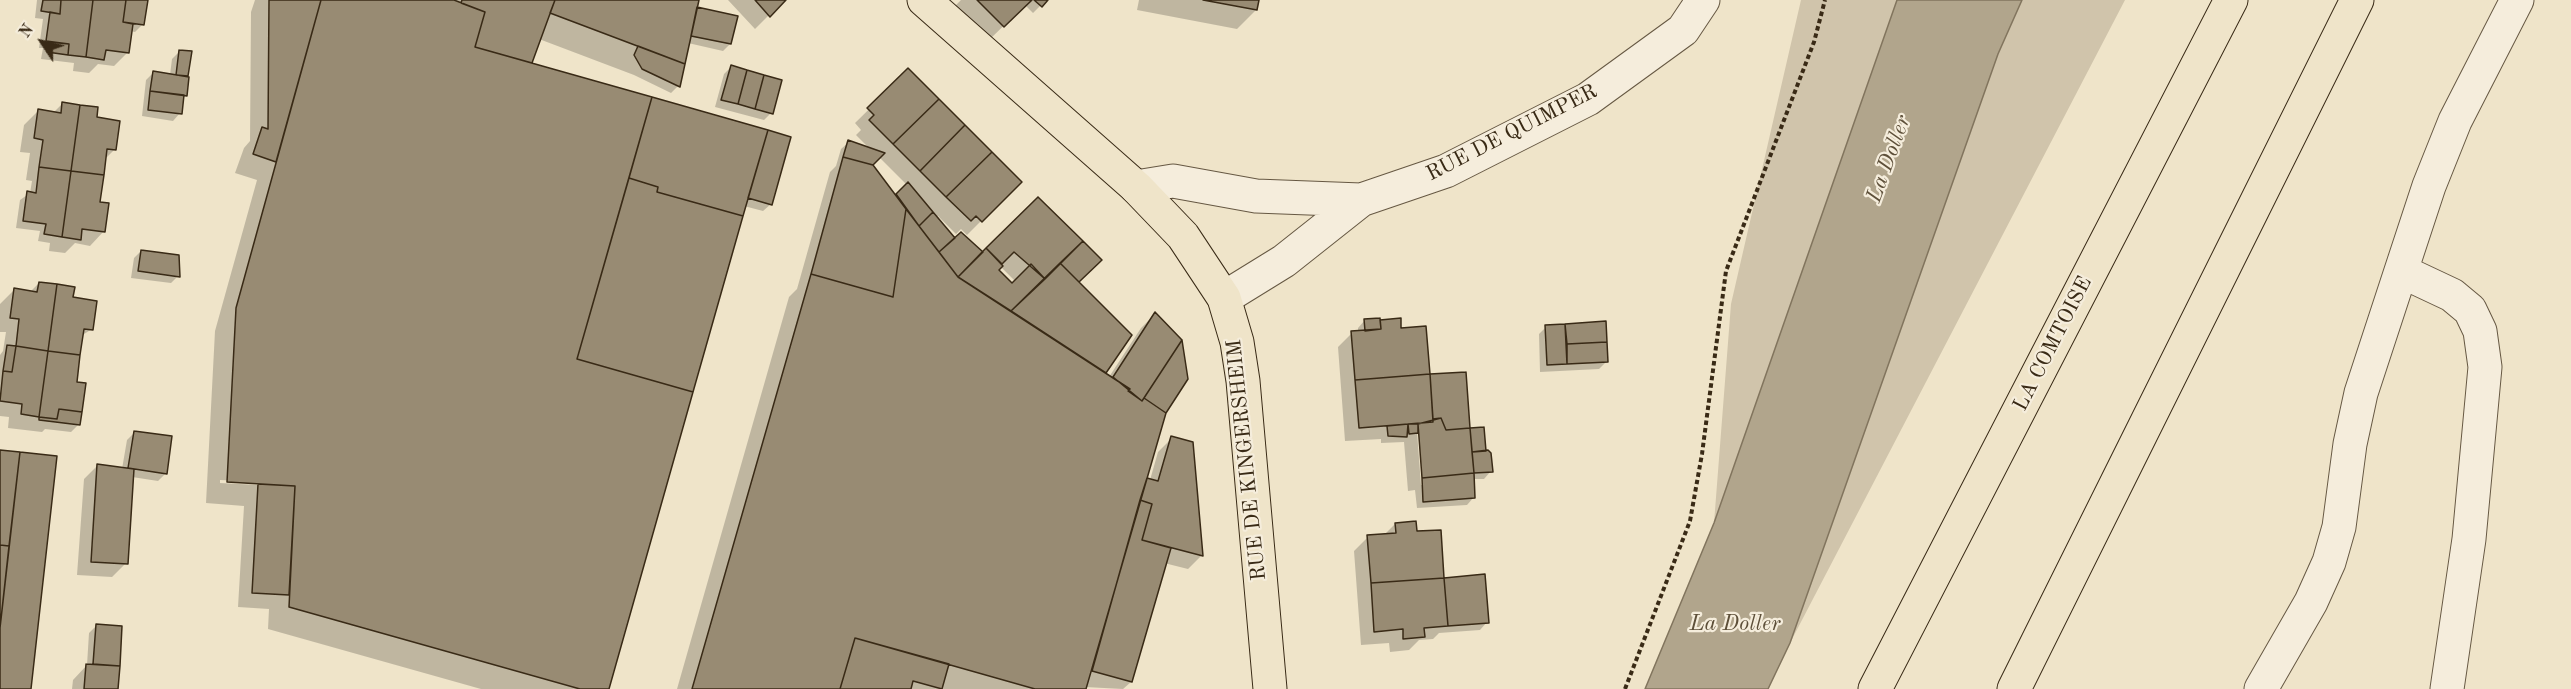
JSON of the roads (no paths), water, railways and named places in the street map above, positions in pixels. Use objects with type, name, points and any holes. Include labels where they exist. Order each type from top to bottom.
[{"type":"main road","name":"RUE DE KINGERSHEIM","points":[[924,0],[1136,187],[1183,236],[1224,298],[1237,342],[1243,381],[1270,689]]},
{"type":"main road","name":"LA COMTOISE","points":[[1875,689],[2231,0]]},
{"type":"main road","points":[[2014,689],[2357,0]]},
{"type":"street","name":"RUE DE QUIMPER","points":[[1224,298],[1284,261],[1361,200],[1446,171],[1588,99],[1683,30],[1703,0]]},
{"type":"street","points":[[2262,689],[2311,602],[2329,562],[2339,527],[2350,444],[2361,393],[2429,186],[2455,121],[2517,0]]},
{"type":"street","name":"RUE DE QUIMPER","points":[[1136,187],[1173,181],[1256,196],[1361,200]]},
{"type":"street","points":[[2401,271],[2452,295],[2470,310],[2480,331],[2485,367],[2469,539],[2447,689]]},
{"type":"water","name":"La Doller","points":[[1897,0],[2022,0],[1998,54],[1790,643],[1768,689],[1645,689],[1714,523]]}]
